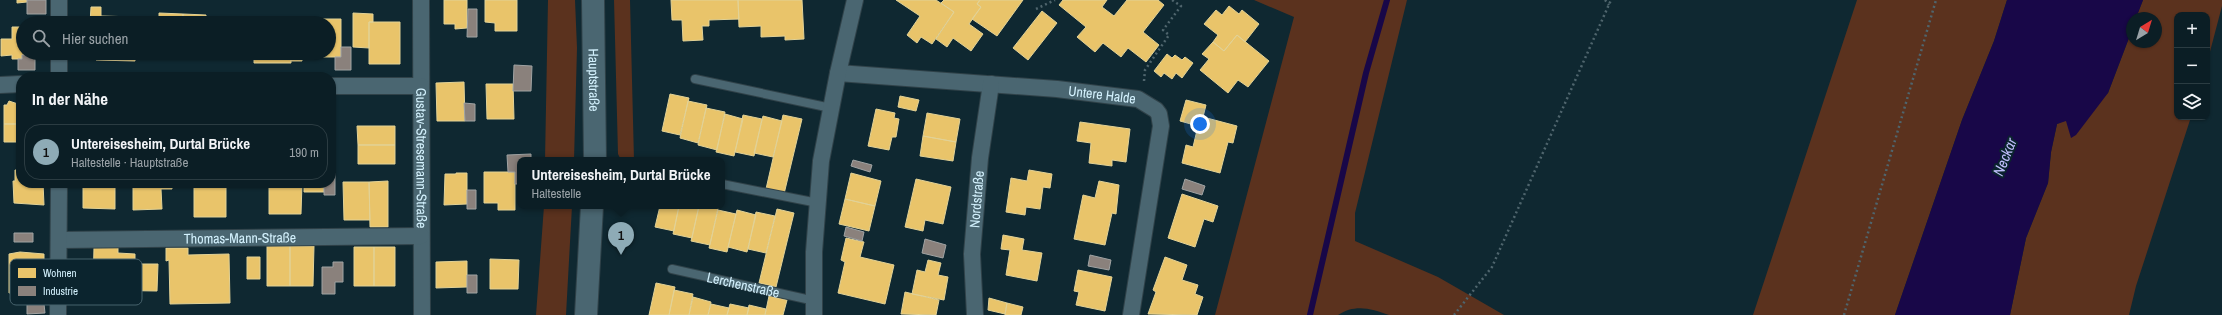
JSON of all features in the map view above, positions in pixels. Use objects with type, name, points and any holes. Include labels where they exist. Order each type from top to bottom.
[{"type":"main road","name":"Hauptstraße","points":[[593,0],[595,157]]},
{"type":"main road","points":[[586,315],[592,209]]},
{"type":"street","points":[[59,0],[59,16]]},
{"type":"street","name":"Gustav-Stresemann-Straße","points":[[421,0],[422,315]]},
{"type":"street","name":"Lerchenstraße","points":[[815,308],[814,252],[821,161],[838,73],[855,0]]},
{"type":"street","points":[[59,60],[59,72]]},
{"type":"street","name":"Untere Halde","points":[[838,73],[1057,89],[1138,99],[1152,106],[1159,114],[1161,126],[1131,315]]},
{"type":"street","points":[[0,85],[16,84]]},
{"type":"street","name":"Nordstraße","points":[[975,315],[972,254],[980,158],[991,84]]},
{"type":"street","points":[[336,86],[421,86]]},
{"type":"street","points":[[59,188],[59,259]]},
{"type":"street","name":"Thomas-Mann-Straße","points":[[59,240],[421,236]]},
{"type":"street","points":[[58,305],[58,315]]},
{"type":"lane","points":[[695,80],[831,108]]},
{"type":"lane","points":[[725,185],[818,203]]},
{"type":"lane","name":"Lerchenstraße","points":[[672,269],[815,308]]},
{"type":"path","points":[[1036,9],[1055,0]]},
{"type":"path","points":[[1144,102],[1145,70],[1169,35],[1163,30],[1181,6],[1172,0]]},
{"type":"path","points":[[1605,0],[1609,6]]},
{"type":"path","points":[[1454,315],[1492,267],[1611,0]]},
{"type":"path","points":[[1844,315],[1936,0]]},
{"type":"shaded area","points":[[548,0],[575,0],[577,48],[574,157],[545,157]]},
{"type":"shaded area","points":[[614,0],[630,0],[634,157],[620,157],[618,154]]},
{"type":"shaded area","points":[[1254,0],[1407,0],[1355,213],[1355,241],[1438,277],[1504,315],[1389,315],[1376,310],[1356,308],[1350,309],[1338,315],[1215,315],[1294,17]]},
{"type":"shaded area","points":[[1857,0],[2007,0],[1994,41],[1962,120],[1895,315],[1753,315]]},
{"type":"shaded area","points":[[2143,0],[2222,0],[2222,6],[2210,52],[2210,12],[2174,12],[2174,120],[2190,120],[2136,286],[2129,315],[2010,315],[2026,238],[2048,183],[2051,152],[2057,124],[2066,120],[2108,93],[2126,46],[2126,48],[2162,48],[2162,12],[2138,12]]},
{"type":"shaded area","points":[[544,209],[572,209],[566,315],[536,315]]},
{"type":"water","name":"Neckar","points":[[2007,0],[2143,0],[2138,12],[2126,12],[2126,46],[2108,93],[2076,135],[2071,138],[2066,121],[2057,124],[2051,152],[2048,183],[2026,238],[2010,315],[1895,315],[1962,120],[1994,41]]},
{"type":"building: Wohnen","points":[[17,0],[27,0],[27,2],[17,3]]},
{"type":"building: Wohnen","points":[[444,0],[467,0],[467,28],[455,29],[455,24],[444,24]]},
{"type":"building: Wohnen","points":[[485,0],[517,0],[517,31],[495,31],[495,23],[485,22]]},
{"type":"building: Wohnen","points":[[671,0],[738,0],[739,19],[709,20],[709,26],[702,26],[703,40],[683,41],[682,20],[672,20]]},
{"type":"building: Wohnen","points":[[738,0],[802,0],[804,39],[785,40],[785,36],[761,37],[761,26],[739,27]]},
{"type":"building: Wohnen","points":[[896,0],[936,0],[954,12],[932,44],[921,37],[917,43],[907,35],[920,16]]},
{"type":"building: Wohnen","points":[[944,0],[980,0],[977,4],[981,7],[969,24],[983,34],[971,51],[953,38],[947,47],[936,39],[954,12],[941,3]]},
{"type":"building: Wohnen","points":[[980,0],[1023,0],[997,36],[972,19],[981,7],[977,4]]},
{"type":"building: Wohnen","points":[[1063,0],[1107,0],[1102,7],[1114,16],[1127,0],[1158,0],[1164,5],[1143,32],[1159,45],[1146,62],[1128,48],[1121,57],[1103,43],[1095,52],[1077,37],[1086,27],[1059,5]]},
{"type":"building: Wohnen","points":[[1229,6],[1239,14],[1242,10],[1259,24],[1245,42],[1237,35],[1224,51],[1213,42],[1218,35],[1204,24],[1216,10],[1222,15]]},
{"type":"building: Wohnen","points":[[91,7],[101,7],[101,16],[90,16]]},
{"type":"building: Wohnen","points":[[1042,11],[1057,23],[1028,60],[1013,48]]},
{"type":"building: Wohnen","points":[[159,13],[183,14],[183,16],[159,16]]},
{"type":"building: Wohnen","points":[[353,13],[373,14],[373,22],[369,22],[369,48],[353,47]]},
{"type":"building: Wohnen","points":[[183,14],[206,15],[206,16],[183,16]]},
{"type":"building: Wohnen","points":[[336,19],[341,19],[341,57],[336,57]]},
{"type":"building: Wohnen","points":[[369,22],[400,22],[400,64],[369,64]]},
{"type":"building: Wohnen","points":[[12,27],[16,27],[16,59],[12,59],[12,55],[1,56],[1,39],[12,39]]},
{"type":"building: Wohnen","points":[[1237,35],[1269,61],[1248,87],[1238,80],[1228,93],[1200,70],[1209,59],[1202,54],[1213,42],[1224,51]]},
{"type":"building: Wohnen","points":[[1167,54],[1172,58],[1175,55],[1182,60],[1185,57],[1193,63],[1182,78],[1176,73],[1172,79],[1164,73],[1161,77],[1154,71]]},
{"type":"building: Wohnen","points":[[96,60],[135,60],[135,61]]},
{"type":"building: Wohnen","points":[[254,60],[291,60],[291,63],[254,63]]},
{"type":"building: Wohnen","points":[[291,60],[302,60],[302,61]]},
{"type":"building: Wohnen","points":[[464,82],[465,121],[437,121],[436,83]]},
{"type":"building: Wohnen","points":[[486,84],[513,84],[514,119],[487,119]]},
{"type":"building: Wohnen","points":[[670,94],[689,98],[680,135],[662,131]]},
{"type":"building: Wohnen","points":[[900,96],[919,100],[916,111],[898,107]]},
{"type":"building: Wohnen","points":[[1186,100],[1206,105],[1203,117],[1237,126],[1233,143],[1228,142],[1220,173],[1182,163],[1186,145],[1193,147],[1198,126],[1180,121]]},
{"type":"building: Wohnen","points":[[9,101],[16,103],[16,124],[4,124],[4,105],[7,105]]},
{"type":"building: Wohnen","points":[[688,101],[707,105],[698,143],[680,138]]},
{"type":"building: Wohnen","points":[[706,108],[725,112],[717,150],[698,145]]},
{"type":"building: Wohnen","points":[[876,109],[895,113],[894,118],[899,119],[896,137],[892,137],[889,150],[868,146]]},
{"type":"building: Wohnen","points":[[927,113],[960,119],[956,142],[923,136]]},
{"type":"building: Wohnen","points":[[725,114],[743,119],[734,156],[716,152]]},
{"type":"building: Wohnen","points":[[743,115],[762,119],[754,156],[735,152]]},
{"type":"building: Wohnen","points":[[783,115],[802,119],[784,194],[766,189]]},
{"type":"building: Wohnen","points":[[763,116],[782,121],[773,157],[754,153]]},
{"type":"building: Wohnen","points":[[1080,122],[1130,129],[1126,162],[1112,160],[1112,166],[1089,163],[1091,143],[1077,141]]},
{"type":"building: Wohnen","points":[[4,124],[16,124],[16,142],[4,142]]},
{"type":"building: Wohnen","points":[[357,126],[395,126],[395,145],[358,145]]},
{"type":"building: Wohnen","points":[[923,136],[956,142],[953,161],[920,156]]},
{"type":"building: Wohnen","points":[[358,145],[395,145],[395,164],[358,164]]},
{"type":"building: Wohnen","points":[[16,170],[16,188],[43,188],[44,205],[14,203],[13,181],[15,181]]},
{"type":"building: Wohnen","points":[[1029,170],[1052,174],[1050,188],[1043,187],[1040,209],[1026,207],[1025,215],[1006,212],[1011,178],[1027,181]]},
{"type":"building: Wohnen","points":[[484,172],[515,172],[515,210],[498,210],[498,203],[484,203]]},
{"type":"building: Wohnen","points":[[467,173],[467,204],[444,205],[445,174]]},
{"type":"building: Wohnen","points":[[851,173],[881,181],[875,206],[845,199]]},
{"type":"building: Wohnen","points":[[916,179],[951,187],[943,224],[925,220],[923,231],[905,227]]},
{"type":"building: Wohnen","points":[[388,181],[388,227],[370,227],[369,182]]},
{"type":"building: Wohnen","points":[[1099,181],[1119,185],[1116,214],[1112,213],[1105,245],[1074,239],[1083,195],[1095,198]]},
{"type":"building: Wohnen","points":[[343,182],[369,182],[370,220],[344,220]]},
{"type":"building: Wohnen","points":[[83,188],[115,188],[115,209],[83,208]]},
{"type":"building: Wohnen","points":[[133,188],[172,188],[161,189],[162,209],[133,210]]},
{"type":"building: Wohnen","points":[[194,188],[226,188],[226,217],[194,217]]},
{"type":"building: Wohnen","points":[[269,188],[302,188],[301,214],[269,214]]},
{"type":"building: Wohnen","points":[[304,188],[324,188],[324,192],[304,192]]},
{"type":"building: Wohnen","points":[[1182,194],[1218,206],[1213,222],[1204,219],[1195,247],[1168,238]]},
{"type":"building: Wohnen","points":[[845,199],[875,206],[869,231],[839,224]]},
{"type":"building: Wohnen","points":[[659,209],[678,209],[674,231],[655,227]]},
{"type":"building: Wohnen","points":[[678,209],[698,209],[692,238],[673,234]]},
{"type":"building: Wohnen","points":[[698,209],[718,209],[710,245],[691,241]]},
{"type":"building: Wohnen","points":[[777,209],[794,213],[776,287],[759,283]]},
{"type":"building: Wohnen","points":[[718,210],[736,214],[727,252],[709,248]]},
{"type":"building: Wohnen","points":[[737,210],[756,215],[747,252],[728,247]]},
{"type":"building: Wohnen","points":[[756,212],[775,216],[766,253],[748,249]]},
{"type":"building: Wohnen","points":[[1003,235],[1024,239],[1022,250],[1042,253],[1037,281],[1006,275],[1010,250],[1001,249]]},
{"type":"building: Wohnen","points":[[846,238],[864,242],[860,257],[894,265],[885,304],[838,293],[845,262],[841,260]]},
{"type":"building: Wohnen","points":[[267,246],[290,246],[290,286],[267,286]]},
{"type":"building: Wohnen","points":[[290,246],[314,246],[313,286],[290,286]]},
{"type":"building: Wohnen","points":[[94,247],[118,247],[118,253],[135,254],[135,259],[94,259]]},
{"type":"building: Wohnen","points":[[354,247],[374,247],[374,286],[354,286]]},
{"type":"building: Wohnen","points":[[374,247],[395,247],[395,286],[374,286]]},
{"type":"building: Wohnen","points":[[166,248],[188,248],[188,255],[229,254],[230,303],[170,304],[169,260],[166,261]]},
{"type":"building: Wohnen","points":[[20,252],[44,254],[44,259],[10,259],[9,273],[9,254]]},
{"type":"building: Wohnen","points":[[247,257],[260,257],[260,279],[247,279]]},
{"type":"building: Wohnen","points":[[1165,257],[1187,265],[1182,280],[1198,285],[1195,294],[1203,297],[1197,315],[1148,314],[1156,292],[1153,290]]},
{"type":"building: Wohnen","points":[[490,259],[519,260],[518,289],[490,289]]},
{"type":"building: Wohnen","points":[[928,260],[941,263],[938,275],[948,277],[944,300],[912,294],[917,270],[925,272]]},
{"type":"building: Wohnen","points":[[467,261],[467,287],[436,288],[436,262]]},
{"type":"building: Wohnen","points":[[142,264],[158,264],[157,291],[142,291]]},
{"type":"building: Wohnen","points":[[1078,270],[1112,277],[1105,311],[1076,305],[1079,292],[1074,291]]},
{"type":"building: Wohnen","points":[[9,273],[10,273],[10,293]]},
{"type":"building: Wohnen","points":[[656,283],[675,287],[669,315],[649,315]]},
{"type":"building: Wohnen","points":[[674,290],[693,294],[689,315],[669,315]]},
{"type":"building: Wohnen","points":[[905,292],[939,300],[936,315],[901,314]]},
{"type":"building: Wohnen","points":[[769,296],[787,300],[783,315],[765,315]]},
{"type":"building: Wohnen","points":[[693,297],[711,302],[708,315],[689,315]]},
{"type":"building: Wohnen","points":[[989,298],[1007,303],[1005,314],[988,310]]},
{"type":"building: Wohnen","points":[[1007,303],[1023,307],[1021,315],[1005,315]]},
{"type":"building: Wohnen","points":[[711,304],[729,308],[727,315],[708,315]]},
{"type":"building: Wohnen","points":[[730,304],[749,308],[747,315],[727,315]]},
{"type":"building: Wohnen","points":[[749,305],[766,309],[765,315],[747,315]]},
{"type":"building: Industrie","points":[[27,0],[46,0],[46,14],[27,14]]},
{"type":"building: Industrie","points":[[468,9],[477,9],[477,37],[467,37]]},
{"type":"building: Industrie","points":[[341,47],[351,47],[351,70],[335,70],[336,57],[341,57]]},
{"type":"building: Industrie","points":[[18,60],[35,60],[35,70],[18,70]]},
{"type":"building: Industrie","points":[[514,65],[532,66],[531,91],[513,91]]},
{"type":"building: Industrie","points":[[464,103],[475,104],[475,121],[465,121]]},
{"type":"building: Industrie","points":[[531,154],[531,157],[517,157],[517,184],[515,184],[515,172],[508,172],[507,155]]},
{"type":"building: Industrie","points":[[853,160],[872,165],[870,172],[851,166]]},
{"type":"building: Industrie","points":[[1185,179],[1205,186],[1202,195],[1182,189]]},
{"type":"building: Industrie","points":[[324,188],[335,188],[335,195],[324,195]]},
{"type":"building: Industrie","points":[[467,190],[476,190],[476,209],[467,209]]},
{"type":"building: Industrie","points":[[846,227],[864,232],[862,241],[844,236]]},
{"type":"building: Industrie","points":[[14,233],[33,233],[33,242],[14,242]]},
{"type":"building: Industrie","points":[[925,239],[946,245],[943,258],[922,253]]},
{"type":"building: Industrie","points":[[1090,255],[1111,260],[1109,270],[1088,266]]},
{"type":"building: Industrie","points":[[333,262],[343,262],[343,282],[335,282],[335,294],[322,294],[322,267],[333,267]]},
{"type":"building: Industrie","points":[[467,275],[477,275],[477,293],[467,293]]},
{"type":"building: Industrie","points":[[27,305],[44,305],[45,313],[27,314]]},
{"type":"waterway","points":[[1310,315],[1366,73],[1387,0]]},
{"type":"place","name":"Untereisesheim, Durtal Brücke","points":[[621,255]]}]
